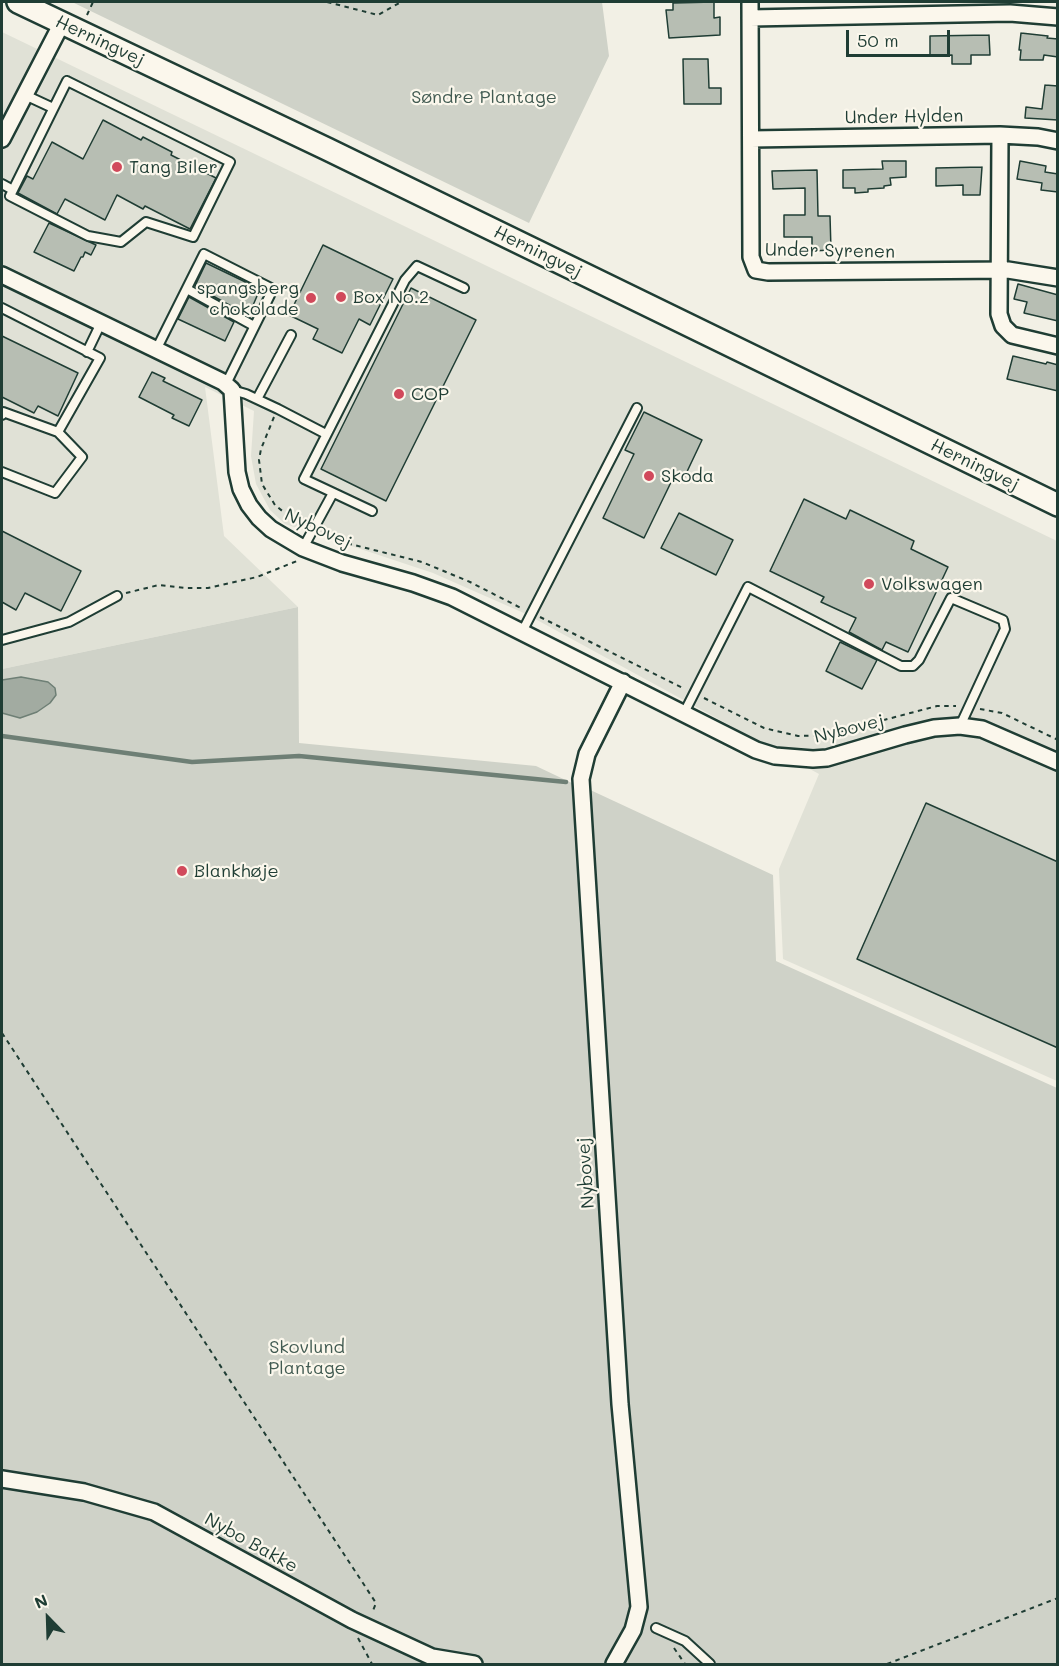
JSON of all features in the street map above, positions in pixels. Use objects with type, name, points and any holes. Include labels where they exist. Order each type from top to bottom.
[{"type":"main road","name":"Herningvej","points":[[18,2],[327,149],[1058,505]]},
{"type":"street","points":[[750,2],[751,139]]},
{"type":"street","points":[[750,18],[1010,13],[1058,17]]},
{"type":"street","points":[[2,139],[62,23]]},
{"type":"street","points":[[1000,135],[999,314],[1003,326],[1012,335],[1058,346]]},
{"type":"street","name":"Under Hylden","points":[[751,139],[1000,135],[1038,137],[1058,141]]},
{"type":"street","name":"Under Syrenen","points":[[751,139],[751,257],[756,270],[768,272],[999,270],[1058,278]]},
{"type":"street","points":[[2,275],[229,387]]},
{"type":"street","name":"Nybovej","points":[[229,387],[237,472],[241,489],[249,505],[271,529],[308,549],[342,563],[413,583],[452,597],[756,750],[775,756],[813,759],[844,754],[905,735],[960,726],[982,729],[1058,762]]},
{"type":"street","name":"Nybovej","points":[[614,1665],[633,1630],[639,1607],[620,1404],[581,779],[587,754],[623,682]]},
{"type":"street","name":"Nybo Bakke","points":[[2,1479],[84,1492],[154,1512],[366,1626],[432,1657],[474,1665]]},
{"type":"lane","points":[[66,81],[230,162],[193,237],[146,222],[121,242],[88,236],[10,196],[53,108],[66,81]]},
{"type":"lane","points":[[25,95],[53,108]]},
{"type":"lane","points":[[2,184],[13,190]]},
{"type":"lane","points":[[156,350],[204,254],[273,289],[254,326],[229,387],[258,399],[326,434]]},
{"type":"lane","points":[[372,511],[304,479],[405,280],[417,266],[464,288]]},
{"type":"lane","points":[[187,289],[254,326]]},
{"type":"lane","points":[[2,308],[100,358],[58,432]]},
{"type":"lane","points":[[87,352],[101,323]]},
{"type":"lane","points":[[258,399],[291,335]]},
{"type":"lane","points":[[522,632],[637,408]]},
{"type":"lane","points":[[2,416],[3,412],[58,432],[82,457],[55,493],[2,472]]},
{"type":"lane","points":[[308,549],[314,528],[333,493]]},
{"type":"lane","points":[[684,713],[748,587],[901,666],[913,666],[919,660],[951,598],[1003,620],[1005,629],[960,726]]},
{"type":"lane","points":[[2,640],[69,622],[117,596]]},
{"type":"lane","points":[[656,1628],[685,1641],[710,1665]]},
{"type":"path","points":[[327,2],[378,15],[401,2]]},
{"type":"path","points":[[278,409],[261,449],[259,460],[262,484],[275,505],[286,514],[346,543],[422,562],[470,582],[764,728],[798,736],[827,735],[937,706],[970,707],[1002,713],[1058,740]]},
{"type":"path","points":[[117,596],[159,585],[208,588],[257,577],[301,560],[308,549]]},
{"type":"path","points":[[2,1033],[376,1603],[366,1626]]},
{"type":"path","points":[[887,1665],[1058,1598]]},
{"type":"shaded area","points":[[2,32],[1057,541],[1057,1081],[783,959],[779,869],[819,774],[526,614],[433,573],[285,524],[270,510],[256,484],[251,456],[254,411],[205,387],[224,536],[298,607],[2,669]]},
{"type":"shaded area","points":[[21,677],[48,682],[55,688],[56,695],[50,703],[37,712],[20,718],[2,713],[2,680]]},
{"type":"green space","name":"Søndre Plantage","points":[[72,2],[602,2],[609,56],[529,223]]},
{"type":"green space","name":"Skovlund Plantage","points":[[298,607],[299,743],[536,766],[576,785],[611,1202],[586,788],[773,875],[776,961],[1057,1088],[1057,1664],[2,1664],[2,669]]},
{"type":"building","points":[[714,2],[714,18],[720,17],[720,35],[669,38],[666,10],[673,10],[673,3]]},
{"type":"building","points":[[1021,33],[1058,39],[1058,57],[1044,55],[1043,60],[1020,60]]},
{"type":"building","points":[[989,35],[990,55],[971,55],[971,64],[952,64],[952,55],[930,56],[930,36]]},
{"type":"building","points":[[683,59],[708,59],[709,88],[721,88],[721,104],[684,104]]},
{"type":"building","points":[[1045,85],[1058,86],[1058,120],[1025,118],[1026,107],[1042,109]]},
{"type":"building","name":"Tang Biler","points":[[103,120],[141,140],[143,137],[172,152],[171,155],[216,178],[190,229],[145,206],[143,209],[117,195],[105,220],[65,199],[57,214],[18,193],[27,176],[33,179],[52,142],[83,159]]},
{"type":"building","points":[[882,161],[906,161],[906,177],[890,178],[891,185],[868,189],[868,192],[855,193],[855,188],[843,188],[843,170],[883,169]]},
{"type":"building","points":[[1020,161],[1046,166],[1045,172],[1058,174],[1058,192],[1041,190],[1042,183],[1017,179]]},
{"type":"building","points":[[982,167],[980,195],[963,195],[963,185],[936,186],[936,168]]},
{"type":"building","points":[[817,170],[818,216],[830,216],[831,250],[812,251],[812,237],[784,237],[784,215],[805,215],[805,188],[773,189],[772,171]]},
{"type":"building","points":[[49,223],[96,245],[91,255],[85,252],[74,271],[34,252]]},
{"type":"building","name":"Box No.2","points":[[323,245],[393,279],[370,325],[359,319],[342,353],[313,339],[318,329],[289,315]]},
{"type":"building","points":[[206,263],[260,289],[251,310],[242,306],[240,311],[195,286]]},
{"type":"building","points":[[1018,284],[1058,295],[1058,321],[1024,313],[1027,302],[1014,299]]},
{"type":"building","name":"COP","points":[[411,288],[476,320],[386,501],[321,469]]},
{"type":"building","points":[[189,297],[234,322],[225,341],[178,319]]},
{"type":"building","points":[[2,336],[78,373],[58,416],[38,406],[34,413],[2,397]]},
{"type":"building","points":[[1013,356],[1058,365],[1058,391],[1007,379]]},
{"type":"building","points":[[152,372],[165,378],[163,381],[202,400],[189,426],[172,418],[174,415],[139,397]]},
{"type":"building","name":"Skoda","points":[[644,412],[702,440],[684,478],[675,474],[644,538],[603,518],[634,454],[625,450]]},
{"type":"building","name":"Volkswagen","points":[[804,499],[846,519],[850,510],[914,541],[911,549],[948,567],[908,652],[886,642],[882,650],[849,632],[856,618],[821,602],[824,597],[770,571]]},
{"type":"building","points":[[679,513],[733,540],[716,575],[661,548]]},
{"type":"building","points":[[2,531],[81,571],[61,611],[25,593],[16,610],[2,602]]},
{"type":"building","points":[[840,642],[877,660],[862,689],[826,671]]},
{"type":"building","points":[[926,803],[1058,862],[1058,1048],[857,959]]},
{"type":"waterway","points":[[2,736],[192,762],[299,756],[566,782]]},
{"type":"place","name":"Tang Biler","points":[[117,167]]},
{"type":"place","name":"Box No.2","points":[[341,297]]},
{"type":"place","name":"spangsberg chokolade","points":[[311,298]]},
{"type":"place","name":"COP","points":[[399,394]]},
{"type":"place","name":"Skoda","points":[[649,476]]},
{"type":"place","name":"Volkswagen","points":[[869,584]]},
{"type":"place","name":"Blankhøje","points":[[182,871]]}]
